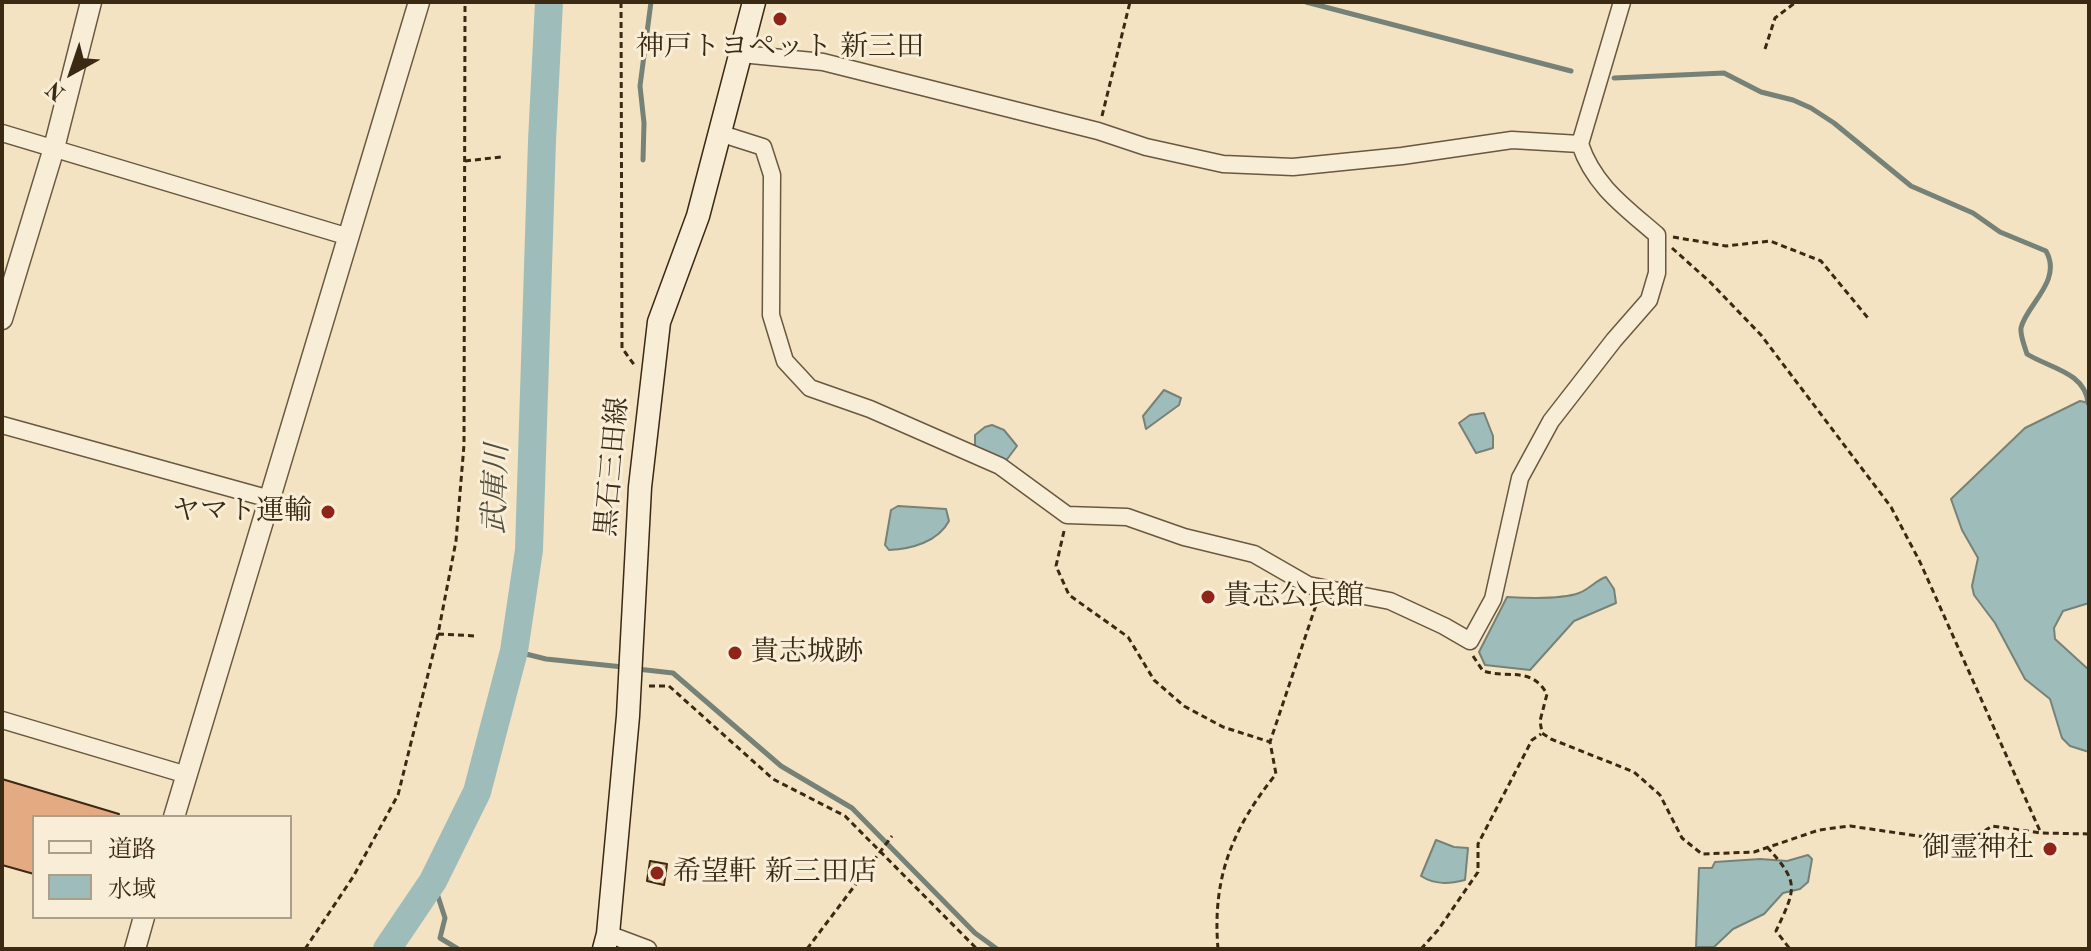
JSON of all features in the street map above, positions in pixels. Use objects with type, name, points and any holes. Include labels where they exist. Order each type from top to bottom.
[{"type":"main road","name":"黒石三田線","points":[[606,942],[630,677],[640,487],[659,322],[698,216],[754,2]]},
{"type":"street","points":[[2,319],[54,148],[91,2]]},
{"type":"street","points":[[175,815],[419,2]]},
{"type":"street","points":[[719,133],[763,147],[772,175],[771,315],[785,361],[810,388],[870,409],[1000,466],[1067,515],[1127,517],[1184,537],[1254,554],[1308,585],[1390,601],[1470,641],[1493,599],[1520,478],[1551,421],[1649,300],[1657,273],[1657,235],[1595,176],[1580,144],[1622,2]]},
{"type":"street","points":[[741,54],[823,62],[1098,131],[1146,147],[1223,164],[1293,167],[1402,156],[1512,140],[1580,144]]},
{"type":"street","points":[[2,133],[349,237]]},
{"type":"street","points":[[2,425],[270,499]]},
{"type":"street","points":[[2,720],[187,775]]},
{"type":"street","points":[[135,949],[143,919]]},
{"type":"street","points":[[606,942],[648,949]]},
{"type":"path","points":[[305,949],[353,877],[398,795],[438,634],[456,541],[464,445],[465,2]]},
{"type":"path","points":[[621,2],[622,348],[650,387]]},
{"type":"path","points":[[1098,131],[1130,2]]},
{"type":"path","points":[[1765,49],[1775,18],[1796,2]]},
{"type":"path","points":[[465,161],[501,157]]},
{"type":"path","points":[[1657,235],[1726,246],[1770,241],[1821,261],[1868,318]]},
{"type":"path","points":[[1657,235],[1710,282],[1761,335],[1891,507],[1920,562],[2041,833]]},
{"type":"path","points":[[1067,515],[1056,566],[1069,595],[1128,637],[1154,680],[1184,706],[1223,727],[1270,742]]},
{"type":"path","points":[[1218,949],[1215,913],[1233,839],[1251,806],[1276,774],[1270,742],[1322,587]]},
{"type":"path","points":[[438,634],[476,636]]},
{"type":"path","points":[[1470,641],[1473,657],[1483,671],[1525,675],[1539,680],[1547,694],[1540,721],[1542,733],[1634,772],[1660,795],[1682,838],[1702,854],[1754,852],[1819,830],[1850,826],[1966,843],[1992,826],[2041,833],[2089,834]]},
{"type":"path","points":[[630,677],[669,686],[773,779],[845,816],[977,949]]},
{"type":"path","points":[[1421,949],[1478,872],[1478,844],[1532,740],[1542,733]]},
{"type":"path","points":[[807,949],[892,836]]},
{"type":"path","points":[[1767,847],[1793,881],[1789,903],[1776,931],[1790,949]]},
{"type":"water","points":[[1164,390],[1181,398],[1179,405],[1146,429],[1143,416]]},
{"type":"water","points":[[2080,401],[2089,403],[2089,603],[2063,611],[2054,628],[2055,639],[2089,670],[2089,752],[2070,746],[2062,738],[2050,699],[2025,679],[1995,623],[1974,595],[1972,586],[1978,558],[1962,530],[1951,499],[2025,428]]},
{"type":"water","points":[[1484,413],[1493,436],[1493,448],[1476,453],[1459,423],[1470,415]]},
{"type":"water","points":[[992,425],[1004,430],[1017,446],[1005,462],[975,450],[975,435]]},
{"type":"water","points":[[898,506],[946,509],[949,521],[938,534],[923,543],[889,550],[885,545],[891,510]]},
{"type":"water","points":[[1606,577],[1614,589],[1616,603],[1574,621],[1530,670],[1485,665],[1479,652],[1507,597],[1572,595]]},
{"type":"water","points":[[1436,840],[1454,847],[1468,848],[1465,880],[1442,883],[1421,876]]},
{"type":"water","points":[[1808,855],[1812,859],[1808,882],[1800,889],[1783,893],[1764,914],[1733,929],[1714,947],[1696,947],[1699,868],[1712,868],[1715,862],[1787,861]]},
{"type":"building","points":[[2,779],[119,814],[32,815],[32,873],[2,865]]},
{"type":"building","points":[[650,861],[667,864],[664,885],[647,881]]},
{"type":"waterway","name":"武庫川","points":[[387,949],[433,881],[477,792],[514,651],[529,550],[549,2]]},
{"type":"waterway","points":[[643,160],[644,123],[640,86],[651,2]]},
{"type":"waterway","points":[[1306,2],[1571,71]]},
{"type":"waterway","points":[[1614,78],[1724,73],[1761,92],[1793,100],[1834,123],[1911,186],[1973,213],[2000,232],[2046,251],[2050,262],[2047,282],[2024,319],[2021,334],[2027,354],[2073,378],[2080,384],[2088,403]]},
{"type":"waterway","points":[[514,651],[546,659],[623,667]]},
{"type":"waterway","points":[[637,669],[673,673],[781,766],[852,808],[975,933],[997,949]]},
{"type":"waterway","points":[[433,881],[445,918],[440,938],[458,949]]},
{"type":"place","name":"神戸トヨペット 新三田","points":[[780,19]]},
{"type":"place","name":"ヤマト運輸","points":[[328,512]]},
{"type":"place","name":"貴志公民館","points":[[1208,597]]},
{"type":"place","name":"貴志城跡","points":[[735,653]]},
{"type":"place","name":"御霊神社","points":[[2050,849]]},
{"type":"place","name":"希望軒 新三田店","points":[[657,873]]}]
